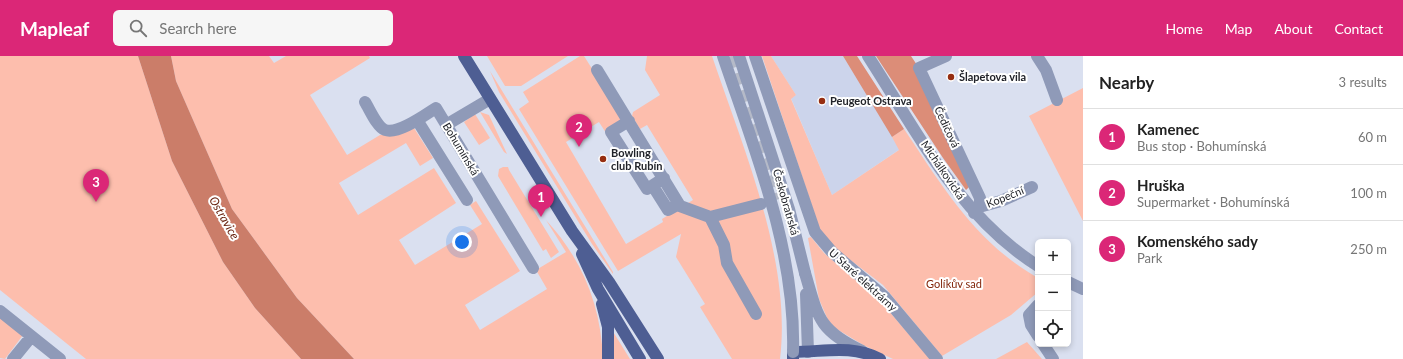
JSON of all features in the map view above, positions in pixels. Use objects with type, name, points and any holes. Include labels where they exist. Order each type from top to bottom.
[{"type":"main road","points":[[464,56],[572,231],[609,282],[658,359]]},
{"type":"main road","points":[[572,231],[598,289],[640,359]]},
{"type":"main road","points":[[598,289],[608,326],[608,359]]},
{"type":"main road","points":[[808,356],[838,349],[865,353],[880,359]]},
{"type":"main road","name":"Českobratrská","points":[[793,356],[808,356]]},
{"type":"main road","points":[[808,356],[829,359]]},
{"type":"street","name":"Českobratrská","points":[[723,56],[774,214],[788,279],[794,338],[793,356]]},
{"type":"street","name":"Českobratrská","points":[[739,56],[789,209],[805,273],[808,356]]},
{"type":"street","name":"U Staré elektrárny","points":[[755,56],[799,194],[815,232],[832,252],[885,297],[937,359]]},
{"type":"street","name":"Michálkovická","points":[[868,56],[952,187],[977,210],[1002,239],[1035,264]]},
{"type":"street","name":"Čedičová","points":[[946,56],[919,68],[976,190],[980,200],[977,210]]},
{"type":"street","points":[[1037,56],[1046,70],[1058,100]]},
{"type":"street","points":[[597,70],[680,206],[710,217],[761,204]]},
{"type":"street","points":[[446,125],[490,99]]},
{"type":"street","name":"Bohumínská","points":[[365,102],[381,127],[386,131],[397,130],[436,108],[533,268]]},
{"type":"street","points":[[629,121],[612,132],[647,189],[664,178]]},
{"type":"street","points":[[413,122],[467,200]]},
{"type":"street","name":"Kopeční","points":[[977,210],[1001,201],[1032,186]]},
{"type":"street","points":[[656,191],[668,210],[679,204]]},
{"type":"street","points":[[710,217],[724,245],[727,263],[756,314]]},
{"type":"street","points":[[805,273],[816,311],[823,325],[840,341],[865,353]]},
{"type":"street","points":[[1071,283],[1083,289]]},
{"type":"street","points":[[1035,309],[1030,315],[1031,325],[1035,331]]},
{"type":"street","points":[[0,311],[60,359]]},
{"type":"street","points":[[13,359],[31,337]]},
{"type":"street","points":[[1045,347],[1053,359]]},
{"type":"shaded area","points":[[771,56],[843,56],[900,149],[832,195],[791,98],[796,95]]},
{"type":"shaded area","points":[[843,56],[857,56],[904,129],[892,137]]},
{"type":"shaded area","points":[[876,56],[911,56],[919,68],[969,187],[966,190],[943,158]]},
{"type":"green space","points":[[0,56],[138,56],[172,161],[223,262],[255,308],[301,359],[86,359],[0,290]]},
{"type":"green space","points":[[171,56],[269,56],[274,63],[286,56],[369,56],[370,58],[310,95],[347,155],[380,135],[396,134],[414,128],[433,158],[420,166],[406,143],[339,183],[358,215],[434,168],[456,203],[399,240],[415,265],[482,224],[470,205],[476,201],[520,271],[465,305],[480,330],[547,289],[536,270],[566,252],[546,220],[570,251],[587,284],[594,302],[598,320],[603,359],[354,359],[297,298],[232,209],[176,81]]},
{"type":"green space","points":[[487,56],[568,56],[521,86],[505,86]]},
{"type":"green space","points":[[580,56],[584,56],[625,121],[606,133],[599,122],[566,142],[626,244],[663,222],[662,219],[693,200],[647,125],[640,129],[632,116],[633,112],[660,95],[645,70],[647,56],[712,56],[750,166],[772,244],[779,283],[782,322],[780,359],[732,359],[700,307],[705,304],[676,257],[681,234],[618,271],[519,109],[529,102],[523,92]]},
{"type":"green space","name":"Golíkův sad","points":[[762,56],[771,56],[796,95],[791,99],[832,195],[899,150],[892,137],[904,129],[947,192],[978,230],[996,248],[1016,264],[1035,276],[1035,295],[1011,315],[942,356],[883,285],[832,246],[820,230]]},
{"type":"green space","points":[[490,71],[613,274],[592,244],[499,92]]},
{"type":"green space","points":[[1083,88],[1083,221],[1029,116]]},
{"type":"green space","points":[[480,112],[489,115],[507,154],[504,152]]},
{"type":"green space","points":[[475,114],[490,138],[479,145],[464,122]]},
{"type":"green space","points":[[508,167],[559,252],[551,258],[546,249],[543,251],[498,176],[499,169]]},
{"type":"green space","points":[[811,237],[824,253],[882,303],[930,359],[893,359],[865,346],[835,328],[828,320],[819,299],[808,238]]},
{"type":"green space","points":[[0,314],[23,335],[5,359],[0,358]]},
{"type":"green space","points":[[612,330],[630,359],[613,359]]},
{"type":"green space","points":[[1027,342],[1042,359],[996,359]]},
{"type":"water","name":"Ostravice","points":[[138,56],[171,56],[176,81],[232,209],[297,298],[354,359],[301,359],[255,308],[223,262],[172,161]]},
{"type":"tunnel","points":[[731,56],[779,199]]},
{"type":"place","name":"Šlapetova vila","points":[[951,77]]},
{"type":"place","name":"Peugeot Ostrava","points":[[822,101]]},
{"type":"place","name":"Hruška","points":[[579,147]]},
{"type":"place","name":"Bowling club Rubín","points":[[603,159]]},
{"type":"place","name":"Komenského sady","points":[[96,202]]},
{"type":"place","name":"Kamenec","points":[[541,217]]}]
